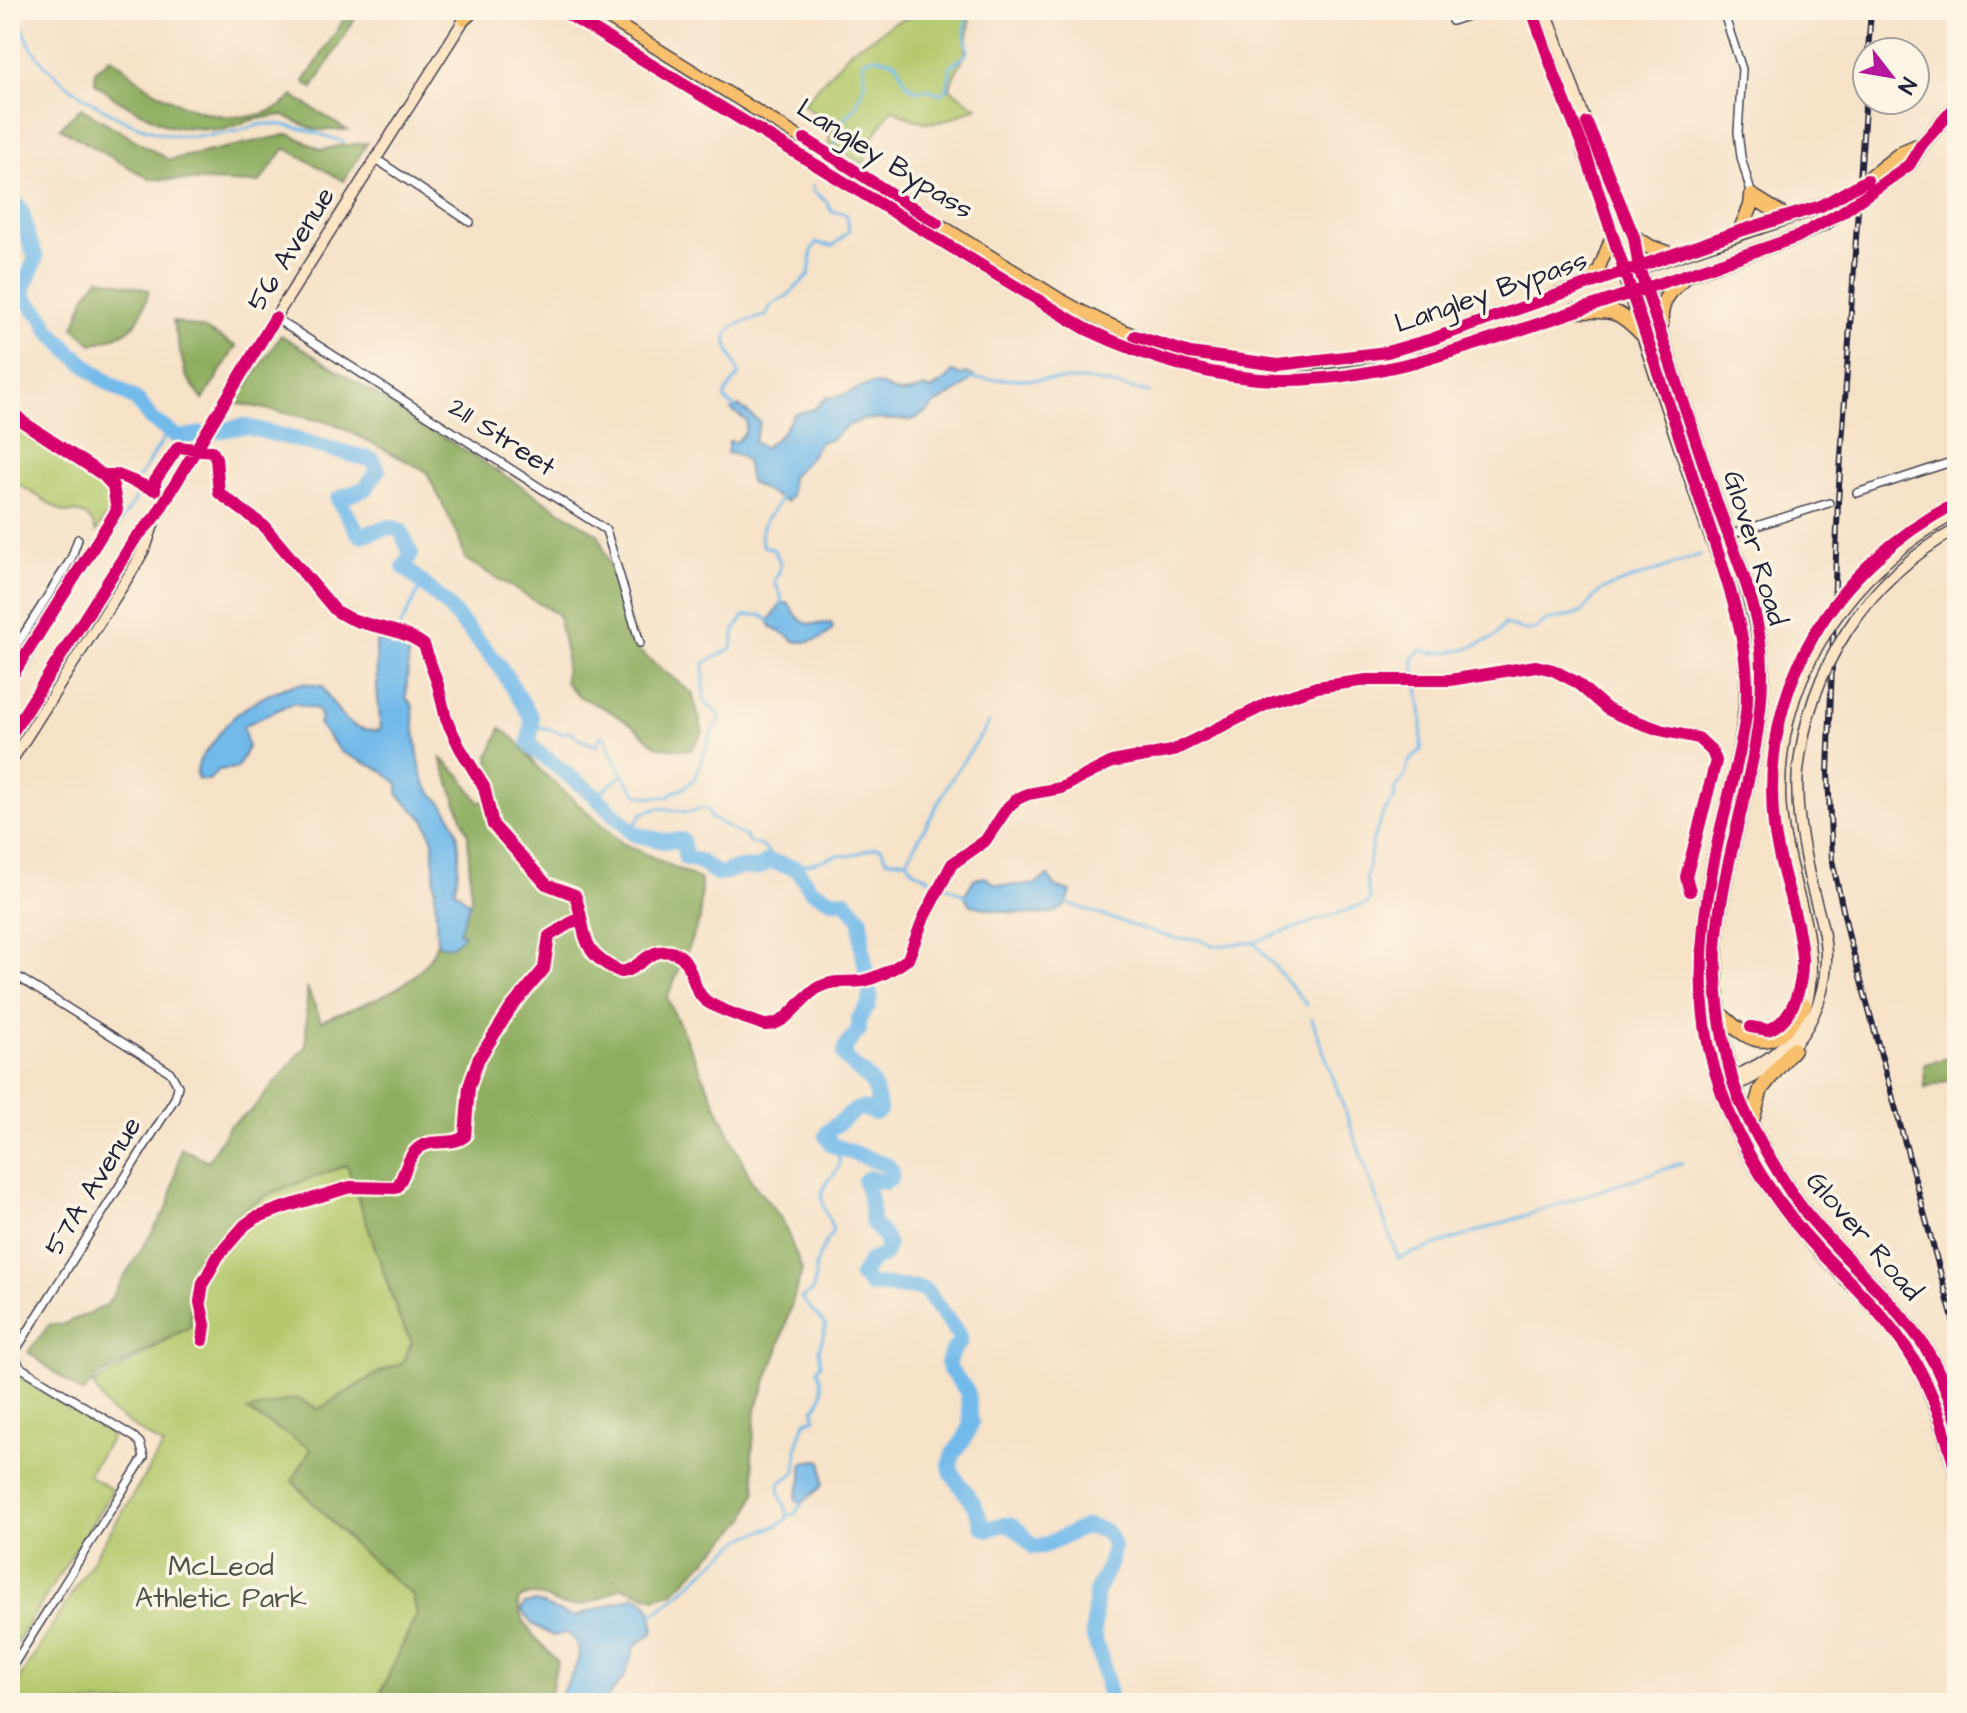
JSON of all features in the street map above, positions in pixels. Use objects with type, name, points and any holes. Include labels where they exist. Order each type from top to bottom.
[{"type":"highway","name":"Langley Bypass","points":[[1631,293],[1797,237],[1826,222],[1909,165],[1922,144],[1957,105]]},
{"type":"highway","name":"Langley Bypass","points":[[1624,272],[1841,196],[1861,185],[1903,152],[1922,144]]},
{"type":"highway","points":[[1740,231],[1752,196],[1786,217]]},
{"type":"highway","points":[[1634,237],[1672,255]]},
{"type":"highway","name":"Glover Road","points":[[1639,268],[1750,592],[1759,630],[1762,712],[1716,946],[1719,1013],[1728,1083],[1726,1109],[1748,1154],[1789,1216],[1888,1323],[1913,1358],[1939,1415],[1957,1475]]},
{"type":"highway","name":"Glover Road","points":[[1624,272],[1733,597],[1747,666],[1746,711],[1740,754],[1709,883],[1701,946],[1702,999],[1709,1045],[1780,1176],[1811,1219],[1900,1314],[1922,1342],[1936,1366],[1957,1421]]},
{"type":"highway","points":[[1662,333],[1660,316],[1666,297],[1690,272]]},
{"type":"highway","points":[[1575,311],[1606,310],[1621,314],[1644,337]]},
{"type":"highway","points":[[1719,1013],[1746,1036],[1766,1040],[1775,1038],[1789,1026],[1804,1005]]},
{"type":"highway","points":[[1751,1124],[1761,1089],[1793,1049]]},
{"type":"main road","name":"Langley Bypass","points":[[561,10],[1062,316],[1121,345],[1208,373],[1252,378],[1341,376],[1451,351],[1631,293]]},
{"type":"main road","name":"Langley Bypass","points":[[595,10],[1058,298],[1117,329],[1190,353],[1278,365],[1327,361],[1406,347],[1624,272]]},
{"type":"main road","name":"Glover Road","points":[[1532,10],[1624,272]]},
{"type":"main road","name":"Glover Road","points":[[1546,10],[1582,112],[1634,237],[1639,268]]},
{"type":"main road","name":"56 Avenue","points":[[10,736],[135,539],[156,516],[275,318],[469,13]]},
{"type":"main road","points":[[1581,286],[1599,269],[1612,235]]},
{"type":"main road","points":[[1728,1083],[1781,1047],[1798,1023],[1811,981],[1812,954],[1808,926],[1783,833],[1780,791],[1787,731],[1803,676],[1828,628],[1863,581],[1900,548],[1957,513]]},
{"type":"main road","name":"56 Avenue","points":[[10,763],[135,566],[156,516]]},
{"type":"main road","points":[[1728,1083],[1756,1076],[1793,1049],[1816,1010],[1826,961],[1823,930],[1801,836],[1798,773],[1807,719],[1831,656],[1850,623],[1878,589],[1929,547],[1957,529]]},
{"type":"main road","points":[[67,645],[75,659]]},
{"type":"street","points":[[1452,21],[1485,10]]},
{"type":"street","points":[[1720,10],[1742,69],[1738,132],[1741,157],[1752,196]]},
{"type":"street","points":[[376,159],[470,222]]},
{"type":"street","name":"211 Street","points":[[275,318],[606,530],[640,643]]},
{"type":"street","points":[[1857,493],[1957,460]]},
{"type":"street","points":[[1728,535],[1829,503]]},
{"type":"street","points":[[10,656],[71,559],[78,539]]},
{"type":"street","name":"57A Avenue","points":[[10,972],[170,1072],[178,1086],[175,1098],[16,1350],[20,1367],[134,1437],[143,1450],[142,1463],[10,1670]]},
{"type":"green space","points":[[350,10],[360,10],[313,88],[304,82]]},
{"type":"green space","points":[[923,10],[971,10],[965,53],[950,89],[977,107],[953,118],[934,122],[916,120],[892,109],[869,143],[864,165],[828,142],[832,132],[820,125],[818,116],[803,104],[853,48],[893,23],[919,15]]},
{"type":"green space","points":[[110,58],[165,96],[202,111],[241,117],[260,114],[278,108],[293,96],[347,130],[316,130],[282,115],[252,120],[222,130],[168,126],[117,100],[95,83],[95,71]]},
{"type":"green space","points":[[81,108],[169,160],[290,134],[322,150],[367,143],[344,181],[285,148],[259,183],[150,179],[60,128]]},
{"type":"green space","points":[[99,278],[149,290],[141,314],[131,328],[92,344],[74,328],[86,295]]},
{"type":"green space","points":[[173,321],[205,329],[236,346],[203,400],[186,376]]},
{"type":"green space","points":[[281,335],[599,535],[640,652],[692,693],[703,732],[691,750],[658,747],[632,725],[578,696],[565,682],[566,654],[558,615],[465,559],[458,535],[426,471],[333,423],[236,403]]},
{"type":"green space","points":[[10,423],[105,486],[112,508],[96,532],[85,515],[65,513],[10,479]]},
{"type":"green space","points":[[501,728],[515,739],[541,771],[622,843],[701,880],[700,919],[667,998],[752,1182],[782,1219],[802,1270],[756,1409],[752,1457],[756,1490],[746,1519],[674,1592],[655,1598],[622,1587],[592,1602],[573,1606],[531,1595],[518,1601],[526,1626],[557,1661],[549,1703],[376,1703],[417,1614],[413,1596],[355,1546],[292,1481],[311,1449],[247,1411],[296,1398],[319,1409],[380,1372],[402,1363],[412,1342],[400,1320],[347,1165],[271,1193],[244,1209],[210,1251],[190,1290],[191,1326],[97,1378],[82,1393],[28,1352],[50,1324],[61,1325],[106,1306],[169,1205],[181,1148],[208,1161],[229,1126],[251,1111],[306,1046],[307,988],[321,1021],[405,983],[429,958],[437,942],[442,946],[464,935],[459,932],[471,900],[468,834],[440,757],[460,775],[479,802],[494,799],[489,756]]},
{"type":"green space","points":[[1957,1056],[1957,1077],[1925,1088],[1924,1064]]},
{"type":"green space","name":"McLeod Athletic Park","points":[[347,1165],[400,1320],[412,1342],[402,1363],[380,1372],[319,1409],[311,1449],[355,1546],[413,1596],[417,1614],[376,1703],[26,1703],[10,1694],[163,1446],[110,1411],[93,1385],[191,1326],[190,1291],[210,1251],[244,1209],[271,1193]]},
{"type":"green space","name":"McLeod Athletic Park","points":[[10,1371],[112,1436],[88,1475],[111,1489],[111,1493],[10,1653]]},
{"type":"water","points":[[952,372],[974,377],[961,389],[912,420],[863,419],[844,428],[831,440],[820,442],[809,459],[791,476],[791,496],[786,502],[751,483],[745,460],[727,453],[729,441],[736,442],[745,433],[747,421],[731,410],[739,406],[760,422],[754,442],[764,448],[781,434],[794,414],[814,409],[827,397],[876,384],[904,393],[924,387],[931,390]]},
{"type":"water","points":[[782,603],[788,603],[805,623],[831,623],[833,628],[816,640],[794,641],[770,625],[769,621]]},
{"type":"water","points":[[394,640],[409,647],[406,698],[412,704],[423,778],[451,817],[458,837],[455,890],[470,903],[459,932],[464,935],[452,946],[442,946],[437,942],[433,841],[425,820],[398,795],[398,784],[383,771],[341,752],[319,725],[321,718],[317,709],[293,703],[243,726],[248,747],[237,768],[218,770],[209,780],[197,779],[200,761],[231,720],[261,698],[297,684],[322,686],[345,719],[360,728],[381,730],[376,642]]},
{"type":"water","points":[[1048,876],[1057,888],[1071,891],[1064,907],[1050,913],[1015,913],[971,905],[964,896],[974,879],[985,877],[995,884],[1033,885]]},
{"type":"water","points":[[818,1460],[822,1462],[823,1485],[801,1504],[796,1500],[803,1464]]},
{"type":"water","points":[[635,1596],[645,1601],[651,1610],[653,1633],[636,1645],[624,1677],[603,1703],[558,1703],[576,1666],[578,1649],[566,1633],[553,1636],[532,1624],[521,1610],[525,1604],[536,1602],[573,1617]]},
{"type":"waterway","points":[[16,10],[27,38],[44,64],[88,100],[142,127],[160,133],[192,136],[277,124],[344,142]]},
{"type":"waterway","points":[[836,144],[844,120],[855,108],[865,83],[863,60],[877,57],[896,62],[906,83],[916,91],[927,89],[941,94],[947,90],[951,65],[964,57],[968,50],[965,35],[967,10]]},
{"type":"waterway","points":[[738,410],[724,399],[739,375],[727,344],[729,331],[766,316],[771,305],[787,296],[809,275],[812,250],[816,243],[833,246],[849,231],[847,215],[832,212],[826,201],[813,191],[813,185]]},
{"type":"waterway","points":[[10,196],[22,212],[36,257],[24,288],[24,298],[68,350],[100,377],[138,401],[151,419],[179,438],[244,426],[373,460],[378,470],[366,488],[338,499],[361,535],[391,527],[401,531],[411,554],[404,567],[445,603],[499,665],[531,717],[529,742],[534,749],[593,794],[634,834],[663,841],[682,840],[686,858],[699,861],[718,874],[740,868],[758,868],[768,861],[796,868],[811,890],[832,900],[846,901],[861,920],[870,996],[868,1006],[859,1018],[859,1030],[846,1046],[844,1055],[871,1082],[879,1110],[875,1113],[857,1109],[828,1131],[826,1136],[832,1145],[887,1165],[892,1172],[891,1178],[884,1182],[869,1178],[865,1181],[872,1222],[888,1245],[883,1256],[871,1260],[861,1276],[870,1285],[925,1290],[960,1336],[960,1342],[948,1363],[967,1391],[971,1423],[950,1465],[952,1474],[974,1504],[983,1526],[989,1529],[1010,1525],[1034,1547],[1087,1526],[1105,1531],[1110,1538],[1113,1546],[1110,1563],[1096,1592],[1093,1635],[1109,1695]]},
{"type":"waterway","points":[[970,379],[1087,380],[1149,392]]},
{"type":"waterway","points":[[10,697],[135,500],[134,485],[168,432]]},
{"type":"waterway","points":[[779,496],[780,500],[763,527],[761,539],[763,546],[773,549],[780,562],[774,581],[781,595],[782,607]]},
{"type":"waterway","points":[[1416,677],[1413,659],[1420,650],[1435,653],[1464,650],[1495,637],[1504,624],[1526,631],[1536,629],[1546,621],[1581,613],[1604,589],[1700,555]]},
{"type":"waterway","points":[[399,629],[422,584]]},
{"type":"waterway","points":[[669,797],[695,778],[720,718],[704,702],[704,663],[732,648],[735,630],[744,616],[761,615],[770,621]]},
{"type":"waterway","points":[[1064,902],[1139,928],[1177,939],[1197,939],[1214,946],[1254,942],[1368,903],[1366,879],[1373,839],[1384,812],[1394,799],[1395,789],[1405,776],[1408,763],[1421,750],[1422,718],[1418,687]]},
{"type":"waterway","points":[[907,860],[952,778],[989,723]]},
{"type":"waterway","points":[[532,725],[563,733],[572,732],[579,739],[597,746],[601,735],[606,738],[632,788],[646,797],[669,797]]},
{"type":"waterway","points":[[593,794],[601,792],[623,775]]},
{"type":"waterway","points":[[631,832],[642,813],[660,808],[687,812],[704,808],[709,811],[710,818],[744,835],[750,843],[764,848],[770,854],[768,861]]},
{"type":"waterway","points":[[791,866],[838,855],[850,856],[876,847],[881,848],[887,860],[907,860]]},
{"type":"waterway","points":[[907,860],[914,871],[967,896]]},
{"type":"waterway","points":[[1254,942],[1307,1005]]},
{"type":"waterway","points":[[1312,1019],[1398,1258],[1682,1163]]},
{"type":"waterway","points":[[651,1616],[743,1539],[781,1524],[787,1518],[780,1483],[796,1471],[797,1446],[805,1422],[815,1418],[814,1409],[822,1395],[817,1370],[821,1364],[819,1350],[826,1326],[801,1298],[812,1292],[817,1262],[833,1231],[822,1195],[838,1168],[838,1154],[832,1145]]},
{"type":"waterway","points":[[788,1515],[795,1514],[801,1504]]},
{"type":"waterway","points":[[1106,1703],[1109,1695],[1128,1703]]},
{"type":"railway","points":[[1869,36],[1871,10]]},
{"type":"railway","points":[[1864,116],[1838,501],[1828,773],[1832,860],[1849,937],[1957,1334]]},
{"type":"cycle path","points":[[561,10],[1086,329],[1179,365],[1228,375],[1278,380],[1352,375],[1425,359],[1497,338],[1797,237],[1842,212],[1909,165],[1922,144],[1957,105]]},
{"type":"cycle path","points":[[1532,10],[1585,152],[1722,565],[1742,638],[1747,676],[1746,714],[1714,859],[1703,940],[1702,994],[1716,1076],[1737,1130],[1780,1203],[1817,1248],[1879,1313],[1912,1357],[1933,1400],[1957,1475]]},
{"type":"cycle path","points":[[1587,123],[1634,237],[1639,268],[1746,584],[1761,647],[1761,705],[1756,740],[1725,878],[1716,948],[1719,1014],[1732,1078],[1752,1126],[1797,1201],[1921,1341],[1933,1360],[1957,1421]]},
{"type":"cycle path","points":[[805,139],[937,223]]},
{"type":"cycle path","points":[[1135,336],[1190,353],[1278,365],[1387,352],[1821,206],[1867,180]]},
{"type":"cycle path","points":[[10,736],[135,539],[156,516],[275,318]]},
{"type":"cycle path","points":[[10,409],[23,422],[103,475],[118,475],[155,490],[155,481],[178,447],[212,451],[216,458],[219,493],[264,526],[335,610],[356,621],[403,634],[424,645],[446,719],[484,787],[493,825],[546,884],[575,895],[586,940],[597,957],[621,972],[659,952],[680,955],[706,1001],[764,1025],[779,1022],[819,987],[835,982],[868,980],[908,959],[924,917],[952,864],[985,841],[1017,799],[1061,788],[1112,762],[1172,751],[1271,702],[1317,687],[1367,680],[1450,680],[1536,666],[1553,670],[1576,682],[1607,709],[1619,715],[1660,730],[1698,738],[1712,751],[1716,761],[1686,877],[1690,891]]},
{"type":"cycle path","points":[[10,679],[117,510],[113,486],[103,475]]},
{"type":"cycle path","points":[[1751,1027],[1768,1030],[1777,1025],[1790,1010],[1801,979],[1800,941],[1774,826],[1773,774],[1779,725],[1793,679],[1814,635],[1841,596],[1874,560],[1913,529],[1957,503]]},
{"type":"cycle path","points":[[203,1340],[205,1325],[200,1302],[203,1283],[218,1256],[245,1225],[282,1208],[350,1187],[396,1188],[420,1147],[465,1136],[469,1087],[478,1060],[511,1008],[544,969],[549,936],[580,917]]}]
